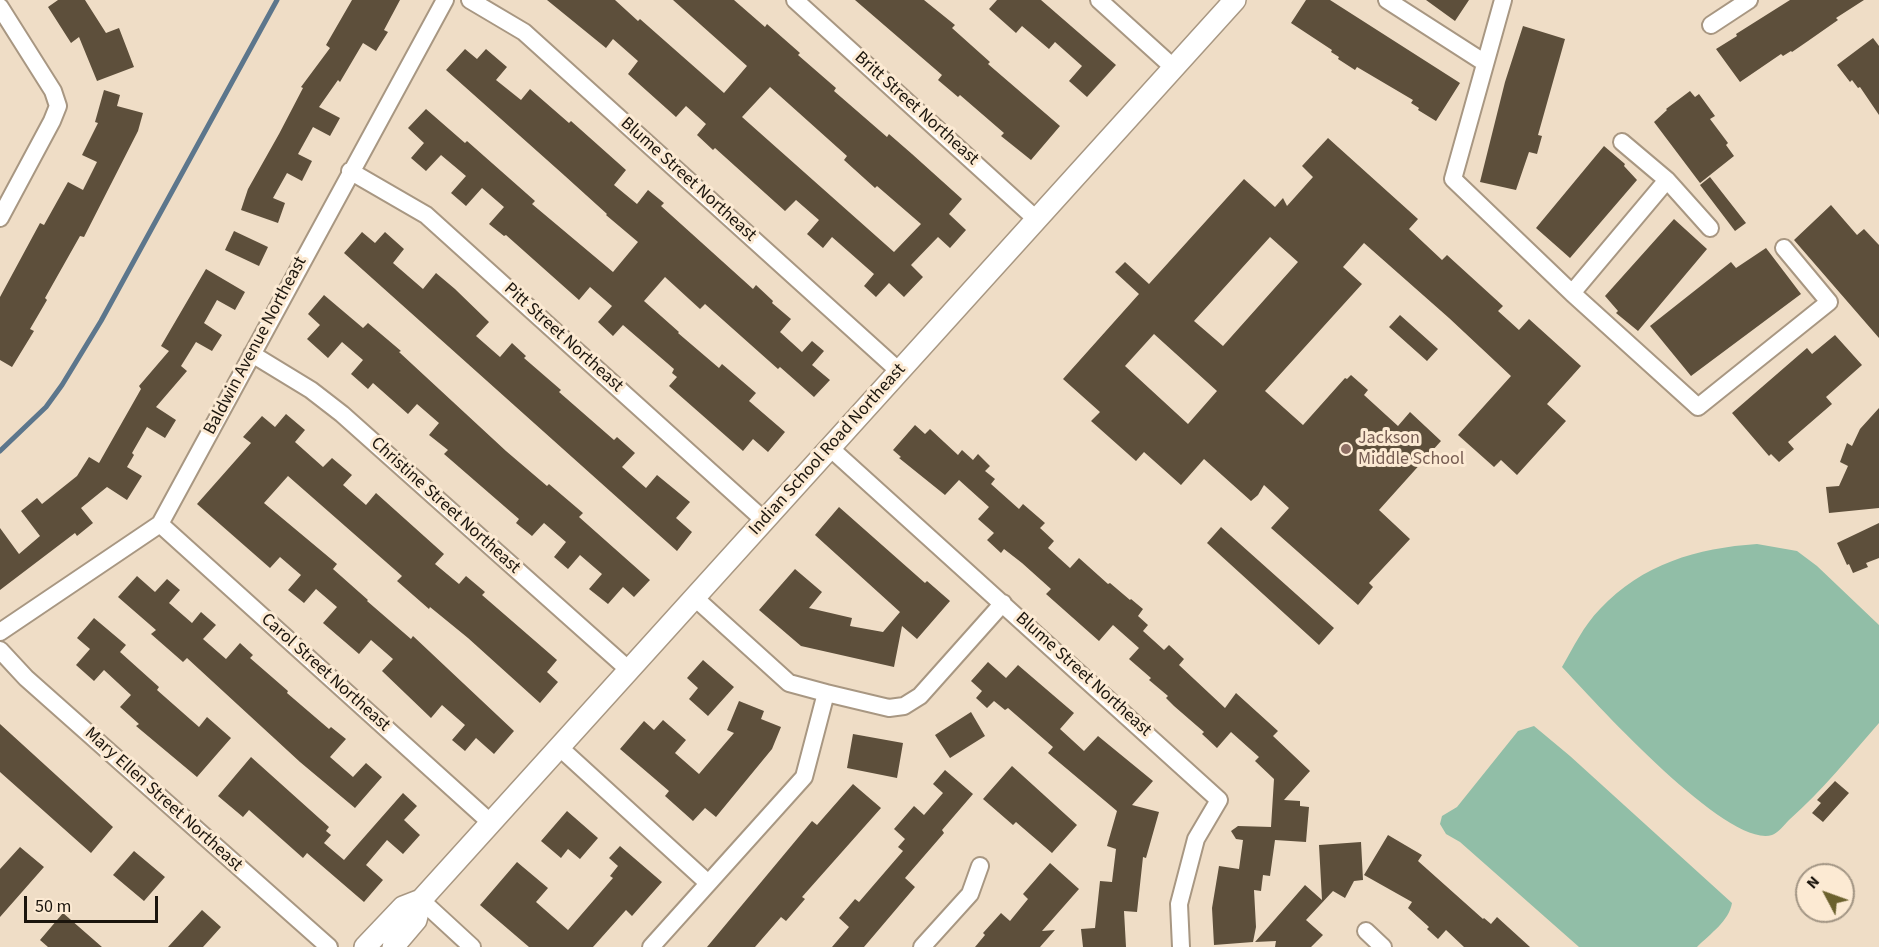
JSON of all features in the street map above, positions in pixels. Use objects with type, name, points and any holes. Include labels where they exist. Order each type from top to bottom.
[{"type":"street","name":"Baldwin Avenue Northeast","points":[[0,632],[160,524],[445,0]]},
{"type":"street","name":"Blume Street Northeast","points":[[470,0],[524,32],[899,371]]},
{"type":"street","name":"Britt Street Northeast","points":[[795,0],[1036,219]]},
{"type":"street","points":[[1099,0],[1174,68]]},
{"type":"street","name":"Indian School Road Northeast","points":[[365,947],[403,907],[421,900],[1234,0]]},
{"type":"street","points":[[1387,0],[1485,63]]},
{"type":"street","points":[[1503,0],[1454,179],[1572,293],[1698,407],[1829,302],[1784,248]]},
{"type":"street","points":[[1711,25],[1749,0]]},
{"type":"street","points":[[0,7],[53,91],[58,106],[0,218]]},
{"type":"street","points":[[1622,142],[1667,180],[1710,228]]},
{"type":"street","name":"Pitt Street Northeast","points":[[350,171],[426,215],[765,520]]},
{"type":"street","points":[[1572,293],[1667,180]]},
{"type":"street","name":"Christine Street Northeast","points":[[252,354],[311,390],[342,414],[629,670]]},
{"type":"street","name":"Blume Street Northeast","points":[[830,447],[1219,800],[1196,840],[1179,904],[1181,947]]},
{"type":"street","name":"Carol Street Northeast","points":[[160,524],[491,823]]},
{"type":"street","points":[[694,597],[789,683],[889,708],[904,706],[921,696],[1003,603]]},
{"type":"street","name":"Mary Ellen Street Northeast","points":[[0,650],[26,678],[329,947]]},
{"type":"street","points":[[651,947],[804,777],[826,693]]},
{"type":"street","points":[[559,747],[708,884]]},
{"type":"street","points":[[922,947],[970,894],[980,866]]},
{"type":"street","name":"Indian School Road Northeast","points":[[393,947],[416,920],[421,900]]},
{"type":"street","points":[[421,900],[472,947]]},
{"type":"street","points":[[1366,931],[1383,947]]},
{"type":"green space","points":[[1757,544],[1797,551],[1817,566],[1879,625],[1879,723],[1836,773],[1779,831],[1772,835],[1751,833],[1725,819],[1694,797],[1630,738],[1562,667],[1594,615],[1616,593],[1634,580],[1692,554]]},
{"type":"green space","points":[[1534,726],[1732,903],[1727,916],[1697,947],[1579,947],[1460,842],[1446,834],[1440,824],[1442,816],[1457,807],[1518,731]]},
{"type":"building","points":[[58,0],[85,0],[106,33],[119,28],[134,67],[97,81],[79,37],[71,43],[48,7]]},
{"type":"building","points":[[352,0],[400,0],[384,30],[388,32],[376,51],[363,43],[340,82],[338,80],[319,107],[340,118],[330,136],[313,127],[298,154],[312,161],[302,181],[287,173],[273,198],[285,203],[278,223],[241,210],[248,189],[303,88],[301,87],[330,48],[326,45]]},
{"type":"building","points":[[547,0],[615,0],[724,93],[747,66],[673,0],[734,0],[765,27],[767,24],[836,88],[834,91],[887,137],[889,134],[962,199],[949,214],[966,230],[950,248],[938,237],[911,265],[923,277],[904,297],[889,283],[876,297],[864,286],[874,274],[832,237],[823,248],[807,234],[819,220],[796,200],[785,211],[715,148],[713,150],[697,135],[706,124],[686,106],[676,117],[628,74],[638,61],[613,39],[606,48]],"holes":[[[770,87],[847,156],[844,160],[921,224],[894,252],[742,117]]]},
{"type":"building","points":[[855,0],[924,0],[955,25],[952,28],[990,62],[988,64],[1060,126],[1031,160],[1001,136],[1004,133],[960,95],[958,97],[938,80],[942,75]]},
{"type":"building","points":[[997,0],[1041,0],[1116,65],[1087,97],[1069,81],[1082,66],[1055,42],[1049,49],[1022,26],[1016,33],[989,9]]},
{"type":"building","points":[[1306,0],[1330,0],[1460,83],[1436,121],[1418,110],[1419,108],[1411,103],[1413,100],[1357,67],[1355,70],[1338,59],[1339,57],[1331,52],[1332,50],[1291,23]]},
{"type":"building","points":[[1426,0],[1469,0],[1455,21]]},
{"type":"building","points":[[1790,0],[1864,0],[1836,18],[1838,20],[1792,52],[1783,56],[1781,54],[1740,82],[1716,49]]},
{"type":"building","points":[[1523,26],[1565,39],[1538,135],[1542,136],[1537,154],[1529,152],[1516,190],[1480,182],[1505,82]]},
{"type":"building","points":[[1873,38],[1879,46],[1879,115],[1860,87],[1858,88],[1852,80],[1850,82],[1837,65]]},
{"type":"building","points":[[465,49],[477,59],[486,49],[507,67],[496,80],[521,100],[530,89],[569,123],[571,121],[626,170],[614,185],[637,204],[648,190],[664,203],[661,206],[753,289],[756,285],[791,319],[780,332],[802,352],[812,341],[824,351],[812,365],[830,380],[814,397],[780,367],[778,369],[705,304],[700,309],[665,277],[644,301],[719,368],[722,364],[756,393],[749,401],[785,432],[768,452],[753,439],[743,451],[669,386],[677,377],[672,373],[674,369],[623,325],[613,336],[598,322],[612,306],[590,287],[579,300],[506,235],[504,236],[489,224],[504,207],[482,188],[466,206],[451,193],[466,176],[441,155],[426,171],[411,158],[424,143],[408,128],[426,109],[465,143],[467,141],[535,201],[532,204],[613,272],[638,242],[446,70]]},
{"type":"building","points":[[104,90],[120,95],[117,106],[143,113],[138,131],[84,237],[80,236],[45,298],[47,300],[30,329],[34,331],[12,367],[0,360],[0,297],[40,223],[44,225],[68,182],[83,190],[97,162],[82,155],[98,123],[95,122]]},
{"type":"building","points":[[1690,91],[1695,97],[1699,94],[1715,116],[1710,119],[1728,143],[1726,145],[1734,156],[1700,183],[1654,122],[1666,109]]},
{"type":"building","points":[[1328,138],[1418,219],[1409,229],[1442,260],[1447,255],[1503,306],[1498,311],[1519,330],[1529,319],[1581,366],[1547,404],[1566,421],[1517,475],[1501,460],[1494,467],[1458,435],[1511,376],[1364,243],[1343,267],[1362,284],[1265,391],[1303,425],[1345,378],[1351,375],[1368,390],[1364,395],[1398,426],[1410,412],[1441,441],[1379,510],[1410,539],[1369,583],[1373,587],[1358,605],[1271,528],[1289,508],[1264,485],[1251,501],[1204,459],[1181,485],[1144,452],[1136,461],[1091,421],[1100,412],[1063,379],[1139,294],[1115,272],[1125,262],[1149,284],[1244,179],[1275,207],[1283,198],[1287,206],[1313,177],[1302,166]],"holes":[[[1270,237],[1298,262],[1223,346],[1194,321]],[[1154,334],[1217,391],[1188,424],[1125,366]]]},
{"type":"building","points":[[1604,146],[1625,164],[1624,166],[1637,180],[1570,258],[1536,228]]},
{"type":"building","points":[[1710,177],[1746,223],[1735,231],[1700,185]]},
{"type":"building","points":[[1831,205],[1857,235],[1864,229],[1879,245],[1879,338],[1794,240]]},
{"type":"building","points":[[1674,219],[1707,249],[1638,331],[1616,313],[1618,311],[1605,296]]},
{"type":"building","points":[[234,231],[268,247],[259,266],[225,250]]},
{"type":"building","points":[[362,232],[375,243],[385,232],[404,249],[393,263],[423,289],[436,273],[455,289],[489,322],[476,336],[500,357],[512,343],[526,356],[524,358],[561,390],[559,392],[614,440],[617,437],[635,453],[622,467],[646,488],[657,475],[690,502],[676,518],[692,532],[677,551],[344,253]]},
{"type":"building","points":[[1766,248],[1801,294],[1691,376],[1650,326],[1731,262],[1736,268]]},
{"type":"building","points":[[206,269],[245,292],[235,310],[217,300],[204,323],[222,335],[212,351],[196,342],[181,366],[187,371],[156,407],[176,420],[165,438],[147,427],[127,467],[142,476],[127,500],[107,487],[81,508],[93,523],[77,536],[75,533],[0,590],[0,528],[19,554],[40,536],[21,511],[37,498],[42,504],[77,476],[89,457],[99,463],[141,389],[139,386],[169,351],[161,346]]},
{"type":"building","points":[[324,295],[363,328],[368,323],[401,351],[399,352],[506,451],[583,513],[579,517],[650,580],[634,597],[623,587],[608,604],[589,589],[602,574],[580,555],[568,569],[554,557],[566,542],[544,523],[532,536],[516,523],[519,519],[444,454],[448,450],[429,435],[439,423],[417,404],[408,414],[373,383],[368,389],[351,374],[363,360],[342,342],[328,358],[307,339],[320,325],[308,314]]},
{"type":"building","points":[[1400,315],[1438,349],[1427,361],[1389,327]]},
{"type":"building","points":[[1835,335],[1862,365],[1826,397],[1832,404],[1788,442],[1794,449],[1779,462],[1771,454],[1769,456],[1732,413],[1807,348],[1812,354]]},
{"type":"building","points":[[1879,408],[1879,508],[1829,513],[1826,487],[1839,486],[1848,466],[1840,462],[1847,443],[1852,446],[1860,429]]},
{"type":"building","points":[[286,414],[305,430],[295,442],[323,467],[332,458],[352,475],[343,485],[366,505],[376,493],[444,554],[435,564],[459,584],[466,576],[485,592],[482,595],[557,660],[547,672],[558,682],[540,703],[468,638],[430,607],[429,609],[397,581],[402,576],[288,476],[264,503],[337,564],[333,569],[411,639],[413,636],[514,731],[494,754],[476,738],[465,751],[452,740],[465,725],[442,705],[431,718],[382,671],[393,659],[371,640],[359,654],[323,623],[337,607],[316,589],[304,603],[288,590],[301,575],[280,557],[270,568],[197,504],[251,443],[243,437],[262,416],[275,427]]},
{"type":"building","points":[[915,425],[925,434],[930,429],[958,455],[962,450],[973,460],[978,454],[990,466],[985,471],[995,479],[991,484],[1019,509],[1023,504],[1045,523],[1040,528],[1054,541],[1048,548],[1070,568],[1079,558],[1108,584],[1110,583],[1143,609],[1138,616],[1148,625],[1143,631],[1164,650],[1169,645],[1184,659],[1179,665],[1225,708],[1236,693],[1278,731],[1273,736],[1310,771],[1284,800],[1300,801],[1300,806],[1309,807],[1306,842],[1275,840],[1270,876],[1263,875],[1261,891],[1254,890],[1256,927],[1253,942],[1214,945],[1212,908],[1219,866],[1239,869],[1243,840],[1236,839],[1231,831],[1238,826],[1271,827],[1274,779],[1255,761],[1259,757],[1231,732],[1217,748],[1202,734],[1204,732],[1174,706],[1166,698],[1168,696],[1149,680],[1151,678],[1129,659],[1139,648],[1113,625],[1099,641],[1046,594],[1051,589],[1004,549],[1001,553],[987,540],[994,533],[978,519],[989,507],[959,480],[945,495],[899,458],[901,457],[893,450]]},
{"type":"building","points":[[839,507],[925,583],[927,581],[950,601],[917,639],[902,626],[894,667],[801,646],[759,610],[795,569],[822,592],[809,608],[852,618],[850,626],[883,632],[900,612],[815,535]]},
{"type":"building","points":[[1879,523],[1879,558],[1866,563],[1868,567],[1853,573],[1837,543]]},
{"type":"building","points":[[1221,527],[1334,628],[1319,645],[1207,543]]},
{"type":"building","points":[[137,576],[155,592],[167,579],[180,590],[169,603],[192,623],[201,612],[216,625],[203,639],[226,659],[240,643],[253,655],[250,658],[288,691],[287,693],[329,729],[331,727],[346,739],[330,757],[353,777],[366,763],[382,777],[355,808],[300,762],[187,658],[183,662],[151,634],[156,630],[118,597]]},
{"type":"building","points":[[94,618],[126,645],[120,652],[159,687],[157,690],[199,727],[207,717],[231,738],[197,777],[136,726],[139,724],[120,707],[131,695],[104,670],[94,681],[76,665],[90,649],[77,638]]},
{"type":"building","points":[[703,660],[734,687],[708,716],[689,699],[698,688],[687,678]]},
{"type":"building","points":[[988,662],[1006,678],[1018,665],[1074,713],[1060,729],[1084,751],[1098,736],[1153,781],[1132,805],[1159,812],[1146,858],[1143,857],[1137,912],[1124,911],[1126,947],[1083,947],[1081,929],[1095,928],[1100,881],[1112,882],[1116,849],[1107,846],[1117,811],[1048,753],[1053,747],[1008,708],[1005,710],[994,701],[987,708],[976,698],[982,691],[971,681]]},
{"type":"building","points":[[739,701],[764,711],[761,719],[781,727],[772,749],[716,817],[705,808],[693,821],[665,796],[669,791],[620,749],[644,721],[654,730],[663,720],[686,740],[675,753],[699,774],[734,733],[727,730]]},
{"type":"building","points":[[971,712],[985,736],[950,758],[935,735]]},
{"type":"building","points":[[0,724],[113,827],[91,853],[0,772]]},
{"type":"building","points":[[853,734],[903,743],[897,778],[847,768]]},
{"type":"building","points":[[251,757],[329,827],[326,831],[331,835],[324,843],[344,860],[403,793],[417,806],[404,820],[420,835],[403,854],[387,840],[366,865],[383,880],[364,902],[307,853],[303,858],[249,810],[243,817],[218,796]]},
{"type":"building","points":[[1012,766],[1077,825],[1052,853],[1016,822],[1013,825],[983,799]]},
{"type":"building","points":[[945,770],[973,794],[942,830],[944,833],[905,878],[915,887],[864,947],[832,947],[849,927],[839,918],[855,899],[859,902],[903,851],[898,847],[905,839],[894,829],[914,806],[924,815],[943,793],[933,784]]},
{"type":"building","points":[[1835,781],[1849,793],[1823,822],[1812,813],[1821,803],[1817,800]]},
{"type":"building","points":[[853,784],[881,808],[802,897],[805,899],[786,921],[781,917],[755,947],[707,947],[812,821],[817,825]]},
{"type":"building","points":[[567,811],[598,838],[580,859],[568,849],[561,858],[541,841]]},
{"type":"building","points":[[1388,835],[1422,855],[1418,861],[1483,919],[1491,924],[1497,917],[1530,947],[1464,947],[1446,930],[1438,939],[1427,929],[1429,927],[1408,908],[1412,902],[1364,875]]},
{"type":"building","points":[[1361,842],[1363,880],[1354,881],[1345,898],[1333,891],[1306,920],[1323,935],[1311,947],[1275,947],[1276,941],[1255,942],[1305,885],[1322,900],[1319,845]]},
{"type":"building","points":[[620,846],[662,882],[632,916],[626,910],[593,947],[529,947],[480,905],[517,862],[548,888],[536,902],[568,930],[613,878],[610,876],[618,866],[609,858]]},
{"type":"building","points":[[20,847],[44,867],[0,917],[0,869]]},
{"type":"building","points":[[134,851],[165,877],[144,901],[113,875]]},
{"type":"building","points":[[1050,863],[1079,889],[1042,931],[1055,930],[1040,947],[975,947],[985,935],[983,933],[1001,913],[1010,921],[1028,899],[1023,894]]},
{"type":"building","points":[[202,910],[221,927],[203,947],[168,947]]},
{"type":"building","points":[[63,913],[102,947],[48,947],[40,940]]},
{"type":"waterway","points":[[0,451],[46,407],[62,385],[101,321],[277,0]]},
{"type":"place","name":"Jackson Middle School","points":[[1346,449]]}]
